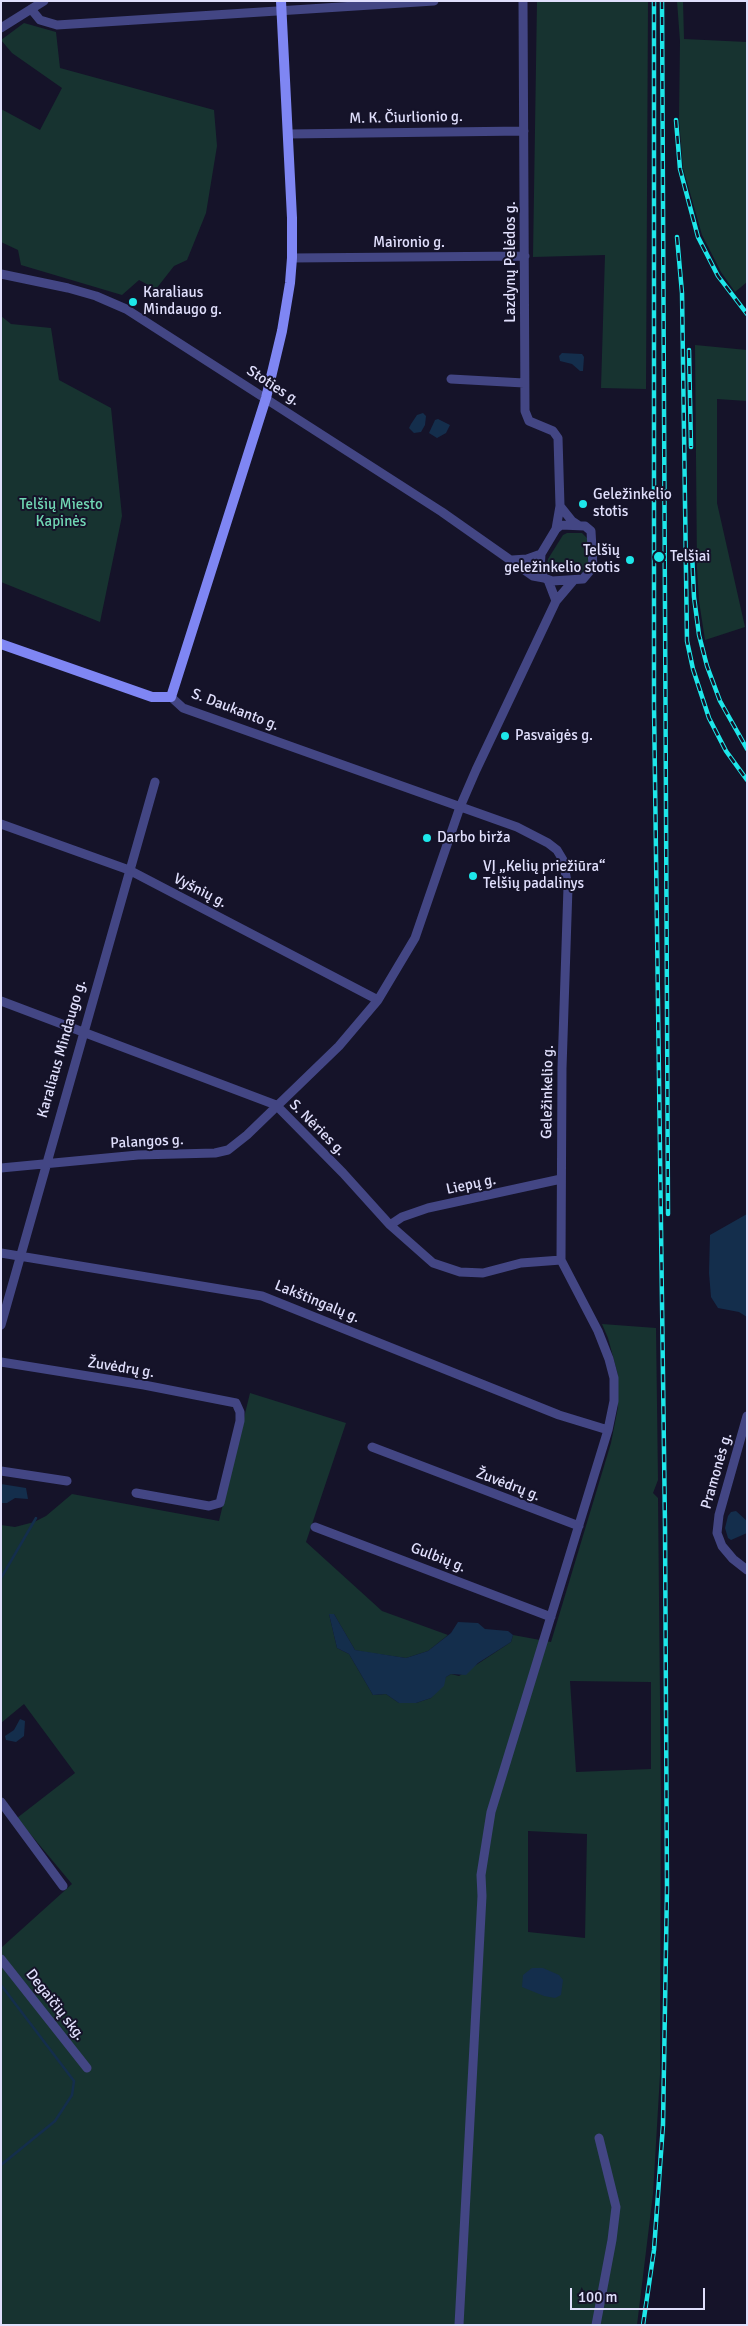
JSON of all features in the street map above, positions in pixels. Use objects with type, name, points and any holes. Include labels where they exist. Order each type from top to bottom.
[{"type":"main road","points":[[172,697],[266,398],[282,331],[292,258],[281,6]]},
{"type":"main road","name":"S. Daukanto g.","points":[[1,644],[152,697],[172,697]]},
{"type":"street","points":[[1,28],[44,1]]},
{"type":"street","points":[[32,10],[40,20],[57,25],[281,6],[434,1]]},
{"type":"street","name":"Lazdynų Pelėdos g.","points":[[523,1],[526,256],[525,411],[530,421],[553,431],[558,438],[560,506],[556,529]]},
{"type":"street","name":"M. K. Čiurlionio g.","points":[[288,134],[524,131]]},
{"type":"street","name":"Maironio g.","points":[[292,258],[526,256]]},
{"type":"street","name":"Stoties g.","points":[[1,274],[68,288],[96,296],[126,309],[266,398],[512,560],[533,576],[546,579]]},
{"type":"street","points":[[451,379],[524,383]]},
{"type":"street","points":[[560,506],[572,521],[578,525]]},
{"type":"street","points":[[546,579],[573,581],[583,579],[593,567],[591,531],[588,528],[578,525],[561,525],[556,529],[541,554],[540,570],[556,601]]},
{"type":"street","points":[[512,560],[528,559],[541,554]]},
{"type":"street","points":[[276,1105],[339,1046],[378,1000],[415,938],[460,807],[556,601],[573,581]]},
{"type":"street","name":"S. Daukanto g.","points":[[172,697],[183,708],[460,807]]},
{"type":"street","name":"Karaliaus Mindaugo g.","points":[[1,1325],[155,782]]},
{"type":"street","name":"Geležinkelio g.","points":[[459,2325],[482,1896],[481,1875],[491,1812],[608,1430],[614,1401],[614,1378],[610,1359],[598,1330],[561,1260],[562,1068],[568,887],[563,860],[557,850],[538,837],[517,827],[460,807]]},
{"type":"street","name":"Vyšnių g.","points":[[1,824],[129,870],[378,1000]]},
{"type":"street","name":"S. Nėries g.","points":[[1,1001],[276,1105],[343,1173],[390,1225],[433,1263],[460,1272],[483,1273],[521,1263],[561,1260]]},
{"type":"street","name":"Palangos g.","points":[[1,1168],[138,1155],[222,1152],[239,1143],[276,1105]]},
{"type":"street","name":"Liepų g.","points":[[390,1225],[402,1217],[428,1208],[561,1179]]},
{"type":"street","name":"Lakštingalų g.","points":[[1,1254],[262,1296],[559,1415],[608,1430]]},
{"type":"street","name":"Žuvėdrų g.","points":[[1,1362],[144,1385],[236,1403],[240,1412],[240,1421],[220,1503],[209,1506],[136,1493]]},
{"type":"street","name":"Pramonės g.","points":[[747,1416],[719,1515],[716,1533],[722,1546],[747,1570]]},
{"type":"street","name":"Žuvėdrų g.","points":[[372,1447],[579,1526]]},
{"type":"street","points":[[1,1471],[67,1481]]},
{"type":"street","name":"Gulbių g.","points":[[315,1527],[551,1617]]},
{"type":"street","points":[[1,1802],[63,1886]]},
{"type":"street","name":"Degaičių skg.","points":[[1,1959],[87,2068]]},
{"type":"street","points":[[596,2325],[612,2240],[616,2207],[598,2138]]},
{"type":"green space","points":[[537,1],[648,1],[646,389],[601,388],[605,255],[533,257]]},
{"type":"green space","points":[[677,1],[683,1],[684,39],[747,42],[747,282],[735,292],[721,272],[702,235],[683,168],[679,120],[680,41]]},
{"type":"green space","points":[[24,23],[56,32],[60,68],[214,110],[217,146],[206,213],[187,260],[174,266],[156,289],[139,280],[122,295],[21,265],[18,250],[1,242],[1,109],[40,130],[62,88],[12,53],[1,40]]},
{"type":"green space","name":"Telšių Miesto Kapinės","points":[[1,316],[11,324],[51,328],[59,380],[111,408],[122,516],[100,622],[1,582]]},
{"type":"green space","points":[[695,345],[747,350],[747,401],[717,399],[717,503],[745,627],[705,640],[699,601],[697,569]]},
{"type":"green space","points":[[567,533],[582,533],[587,538],[588,563],[581,573],[555,573],[550,570],[547,564],[548,559],[563,535]]},
{"type":"green space","points":[[602,1324],[656,1328],[658,1480],[653,1493],[658,1498],[661,1797],[660,2075],[653,2194],[637,2325],[1,2325],[1,1948],[72,1884],[17,1818],[75,1773],[24,1704],[1,1723],[1,1525],[15,1527],[34,1522],[46,1516],[72,1494],[219,1521],[250,1393],[346,1423],[306,1542],[382,1611],[448,1635],[428,1651],[406,1658],[364,1652],[355,1650],[334,1614],[329,1614],[337,1648],[349,1654],[373,1695],[386,1694],[399,1703],[416,1703],[431,1698],[446,1677],[451,1674],[459,1676],[511,1642],[513,1635],[551,1642],[611,1443],[618,1407],[618,1375],[608,1338]],"holes":[[[570,1681],[651,1682],[651,1769],[576,1772]],[[528,1831],[587,1834],[585,1938],[528,1932]]]},
{"type":"water","points":[[562,353],[582,354],[584,357],[583,371],[580,371],[572,364],[560,361],[559,356]]},
{"type":"water","points":[[423,413],[426,416],[425,425],[421,432],[414,433],[409,428],[417,415]]},
{"type":"water","points":[[438,419],[450,425],[446,433],[437,438],[429,433],[435,420]]},
{"type":"water","points":[[747,1214],[747,1317],[739,1312],[718,1308],[711,1297],[709,1273],[710,1235]]},
{"type":"water","points":[[1,1484],[26,1488],[28,1499],[15,1498],[7,1503],[1,1503]]},
{"type":"water","points":[[736,1511],[747,1521],[747,1533],[731,1540],[728,1538],[725,1528],[728,1516],[731,1512]]},
{"type":"water","points":[[329,1614],[334,1614],[355,1650],[406,1658],[428,1651],[451,1633],[458,1622],[478,1623],[485,1629],[508,1631],[513,1635],[511,1642],[478,1663],[466,1675],[451,1674],[446,1677],[444,1686],[431,1698],[416,1703],[399,1703],[386,1694],[373,1695],[349,1654],[337,1648]]},
{"type":"water","points":[[20,1719],[25,1721],[24,1736],[16,1742],[6,1740],[5,1736],[14,1730]]},
{"type":"water","points":[[532,1968],[543,1968],[559,1975],[563,1980],[561,1995],[555,1998],[544,1996],[522,1987],[523,1975]]},
{"type":"waterway","points":[[1,1578],[36,1518]]},
{"type":"waterway","points":[[1,1985],[74,2081],[72,2095],[55,2121],[1,2165]]},
{"type":"railway","points":[[643,2325],[654,2250],[663,2125],[667,1888],[665,1525],[654,705],[654,1]]},
{"type":"railway","points":[[662,1],[668,1214]]},
{"type":"railway","points":[[676,120],[680,169],[698,237],[718,276],[747,314]]},
{"type":"railway","points":[[677,237],[682,293],[687,641],[693,669],[709,718],[726,751],[747,780]]},
{"type":"railway","points":[[689,350],[691,447]]},
{"type":"railway","points":[[692,552],[694,597],[699,635],[707,666],[720,701],[747,749]]},
{"type":"place","name":"Karaliaus Mindaugo g.","points":[[133,302]]},
{"type":"place","name":"Geležinkelio stotis","points":[[583,504]]},
{"type":"place","name":"Telšiai","points":[[659,557]]},
{"type":"place","name":"Telšių geležinkelio stotis","points":[[630,560]]},
{"type":"place","name":"Pasvaigės g.","points":[[505,736]]},
{"type":"place","name":"Darbo birža","points":[[427,838]]},
{"type":"place","name":"VĮ „Kelių priežiūra“ Telšių padalinys","points":[[473,876]]}]
